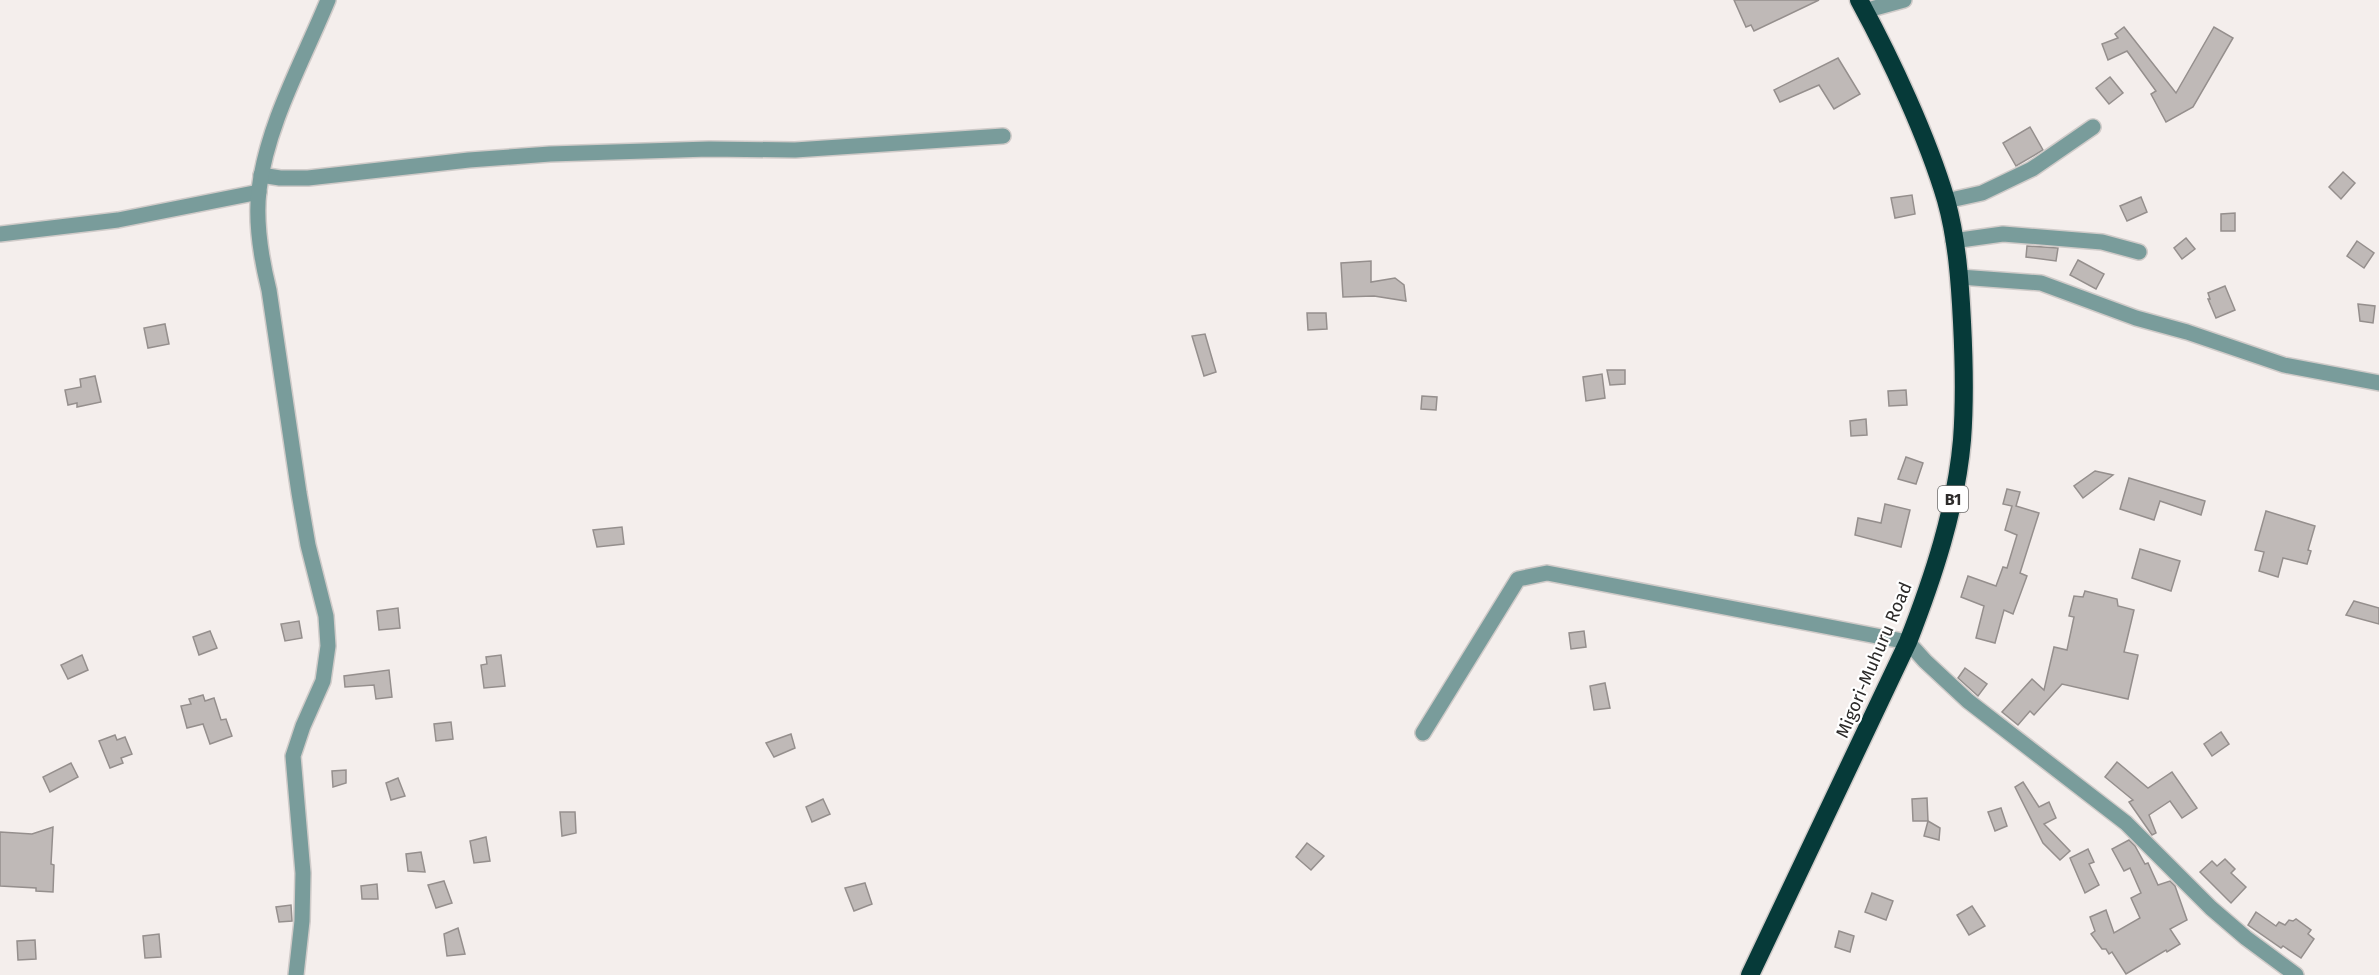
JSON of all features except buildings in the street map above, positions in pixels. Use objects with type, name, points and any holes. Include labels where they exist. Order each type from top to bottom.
[{"type":"highway","name":"Migori-Muhuru Road","points":[[1750,975],[1908,642],[1928,590],[1952,500],[1962,441],[1964,369],[1960,277],[1946,201],[1916,118],[1862,5]]},
{"type":"street","points":[[296,975],[302,921],[303,873],[293,756],[322,681],[328,646],[326,616],[308,545],[269,290],[262,261],[259,236],[259,192],[261,175],[272,135],[328,0]]},
{"type":"street","points":[[1862,5],[1905,0]]},
{"type":"street","points":[[1946,201],[1982,193],[2032,169],[2093,127]]},
{"type":"street","points":[[261,175],[308,178],[469,160],[550,154],[710,149],[795,150],[1003,136]]},
{"type":"street","points":[[0,234],[118,220],[259,192]]},
{"type":"street","points":[[1953,241],[2003,234],[2102,243],[2139,252]]},
{"type":"street","points":[[1960,277],[2041,283],[2136,318],[2187,332],[2284,365],[2379,383]]},
{"type":"street","points":[[1423,733],[1518,579],[1547,573],[1908,642],[1925,662],[1968,701],[2126,822],[2211,908],[2246,938],[2296,975]]}]
